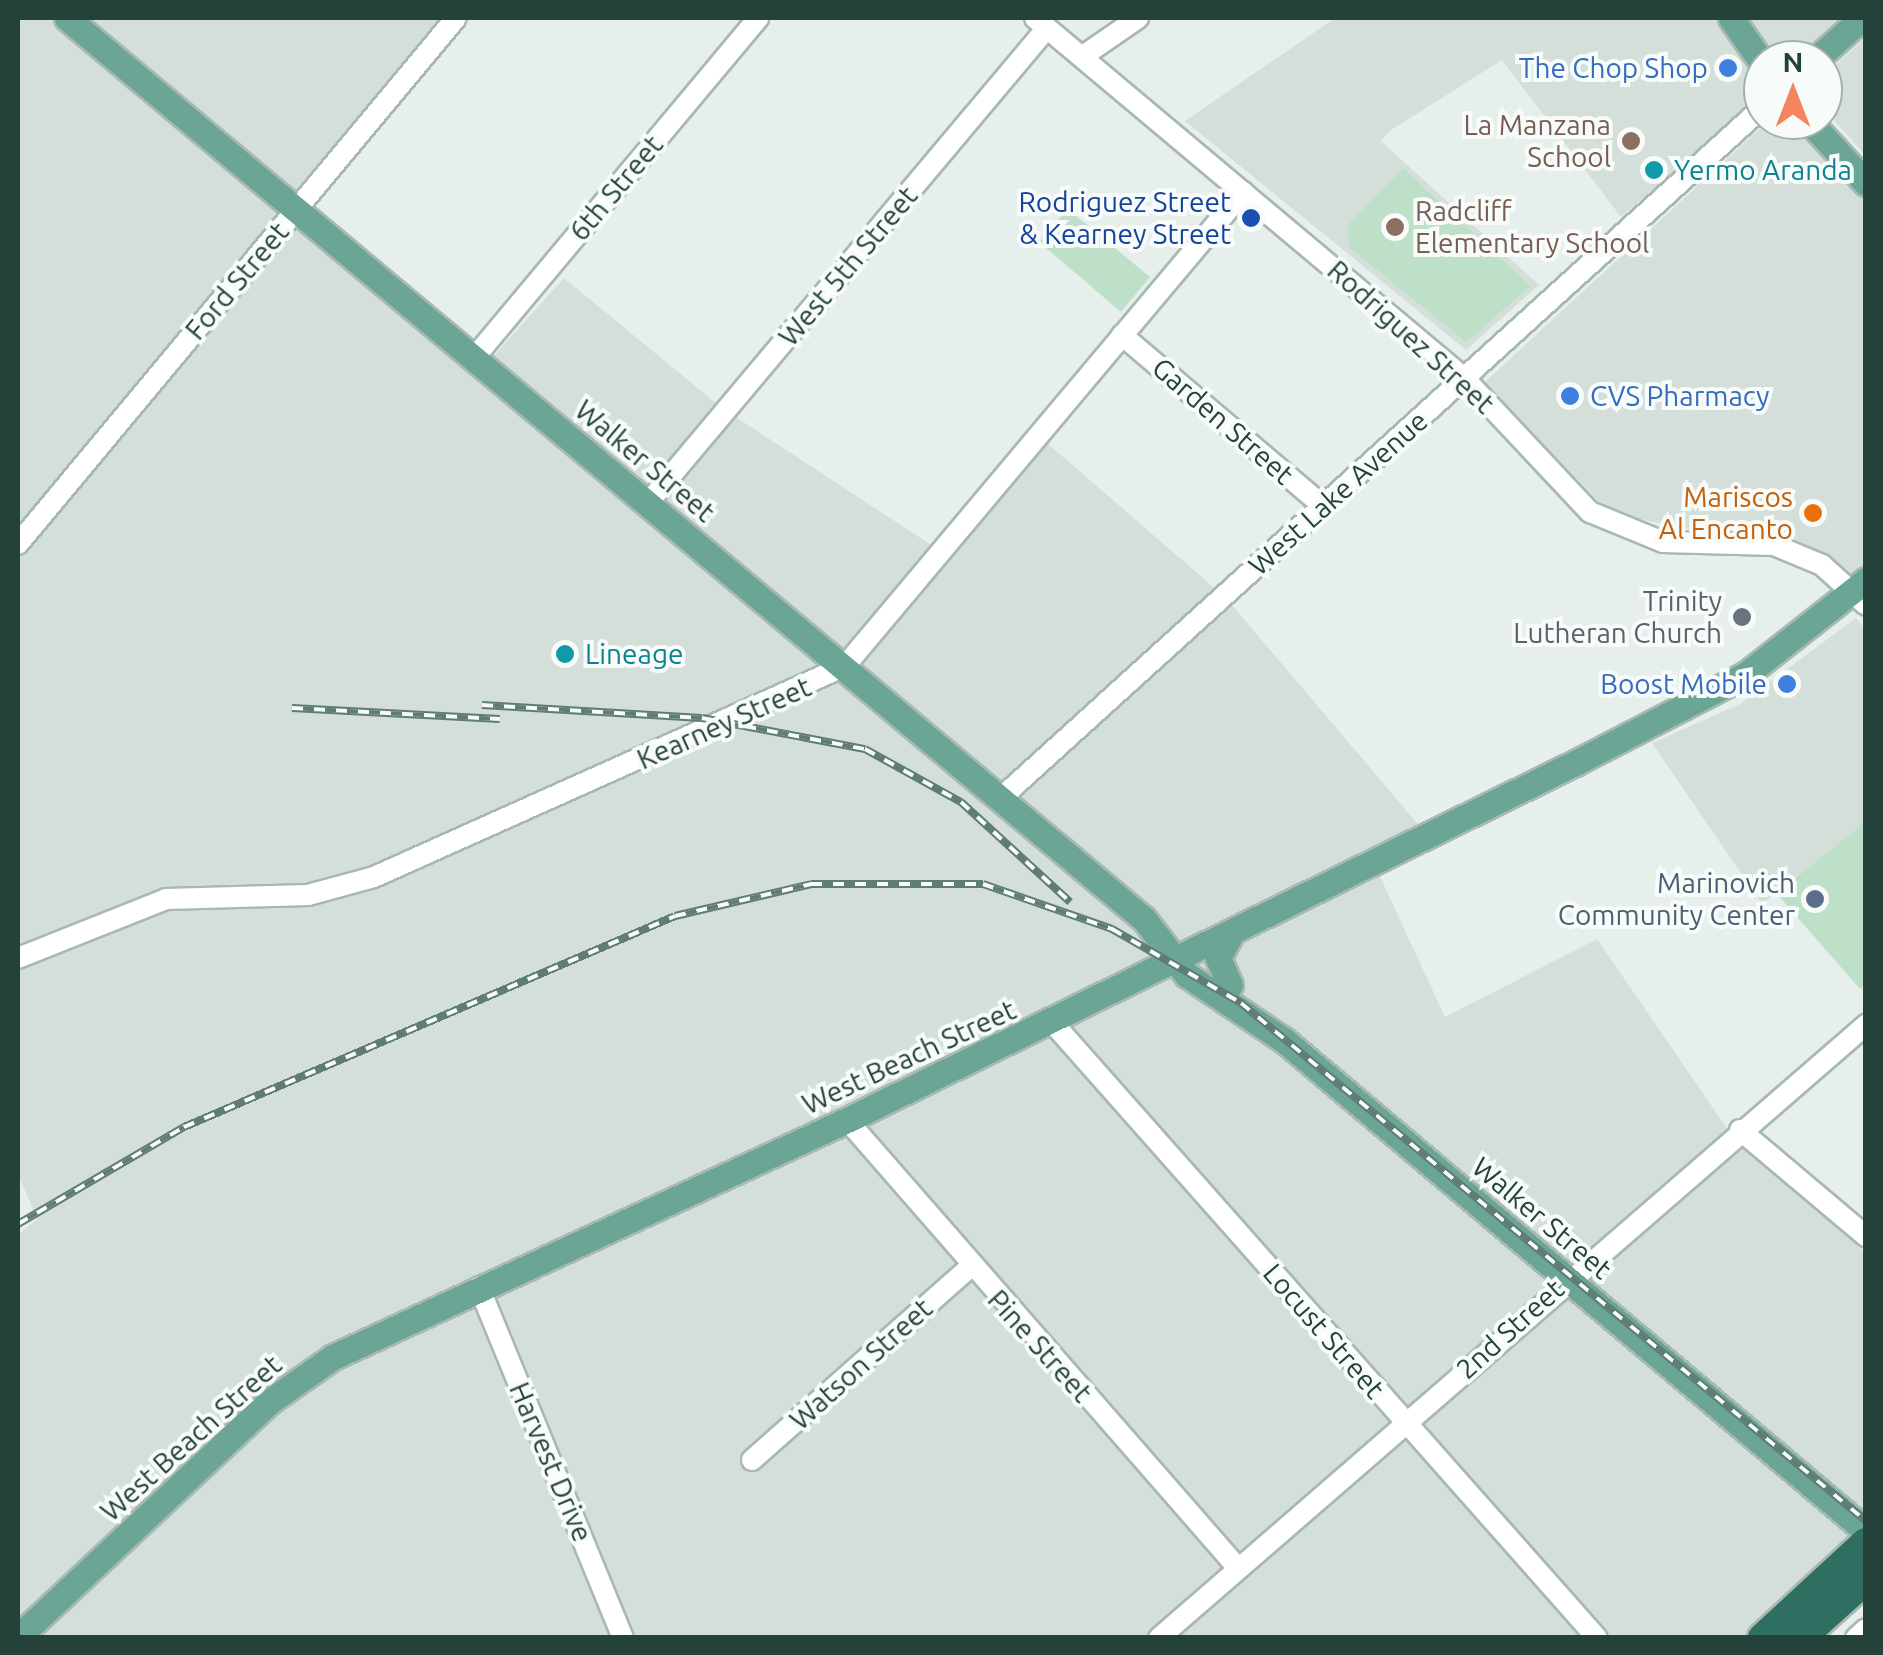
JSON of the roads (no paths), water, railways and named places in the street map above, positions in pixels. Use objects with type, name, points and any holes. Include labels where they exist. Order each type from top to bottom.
[{"type":"highway","points":[[1764,1638],[1866,1543]]},
{"type":"highway","points":[[1800,1638],[1866,1579]]},
{"type":"main road","name":"Walker Street","points":[[67,18],[1144,918],[1174,960],[1285,1041],[1866,1511]]},
{"type":"main road","points":[[1731,18],[1746,40]]},
{"type":"main road","points":[[1837,40],[1862,18]]},
{"type":"main road","points":[[1826,140],[1866,184]]},
{"type":"main road","name":"West Beach Street","points":[[18,1637],[304,1375],[479,1287],[1052,1022],[1726,686],[1861,592]]},
{"type":"main road","points":[[1230,984],[1218,958],[1232,931]]},
{"type":"main road","name":"Walker Street","points":[[1174,960],[1230,984],[1866,1531]]},
{"type":"street","name":"Ford Street","points":[[18,544],[456,18]]},
{"type":"street","name":"6th Street","points":[[474,358],[758,18]]},
{"type":"street","points":[[1083,56],[1138,18]]},
{"type":"street","name":"Rodriguez Street","points":[[1041,22],[1464,378],[1573,498],[1610,525],[1663,542],[1774,545],[1861,592]]},
{"type":"street","name":"West 5th Street","points":[[648,503],[1041,22]]},
{"type":"street","name":"West Lake Avenue","points":[[1001,798],[1743,125]]},
{"type":"street","name":"Kearney Street","points":[[18,958],[166,899],[308,895],[374,877],[845,666],[1243,192]]},
{"type":"street","name":"Garden Street","points":[[1122,335],[1324,507]]},
{"type":"street","name":"Locust Street","points":[[1052,1022],[1598,1638]]},
{"type":"street","name":"2nd Street","points":[[1159,1638],[1571,1274],[1866,1025]]},
{"type":"street","name":"Pine Street","points":[[847,1120],[969,1268],[1238,1568]]},
{"type":"street","points":[[1740,1130],[1866,1236]]},
{"type":"street","name":"Watson Street","points":[[752,1460],[969,1268]]},
{"type":"street","name":"Harvest Drive","points":[[479,1287],[624,1638]]},
{"type":"street","points":[[1856,1638],[1866,1629]]},
{"type":"railway","points":[[482,705],[702,718],[865,749],[961,802],[1070,902]]},
{"type":"railway","points":[[292,708],[500,719]]},
{"type":"railway","points":[[18,1224],[184,1127],[675,916],[811,884],[983,884],[1112,929],[1241,1003],[1866,1521]]},
{"type":"place","name":"The Chop Shop","points":[[1728,68]]},
{"type":"place","name":"La Manzana School","points":[[1631,141]]},
{"type":"place","name":"Yermo Aranda","points":[[1654,170]]},
{"type":"place","name":"Rodriguez Street & Kearney Street","points":[[1251,218]]},
{"type":"place","name":"Radcliff Elementary School","points":[[1395,227]]},
{"type":"place","name":"CVS Pharmacy","points":[[1570,396]]},
{"type":"place","name":"Mariscos Al Encanto","points":[[1813,513]]},
{"type":"place","name":"Trinity Lutheran Church","points":[[1742,617]]},
{"type":"place","name":"Lineage","points":[[565,654]]},
{"type":"place","name":"Boost Mobile","points":[[1787,684]]},
{"type":"place","name":"Marinovich Community Center","points":[[1815,899]]}]
